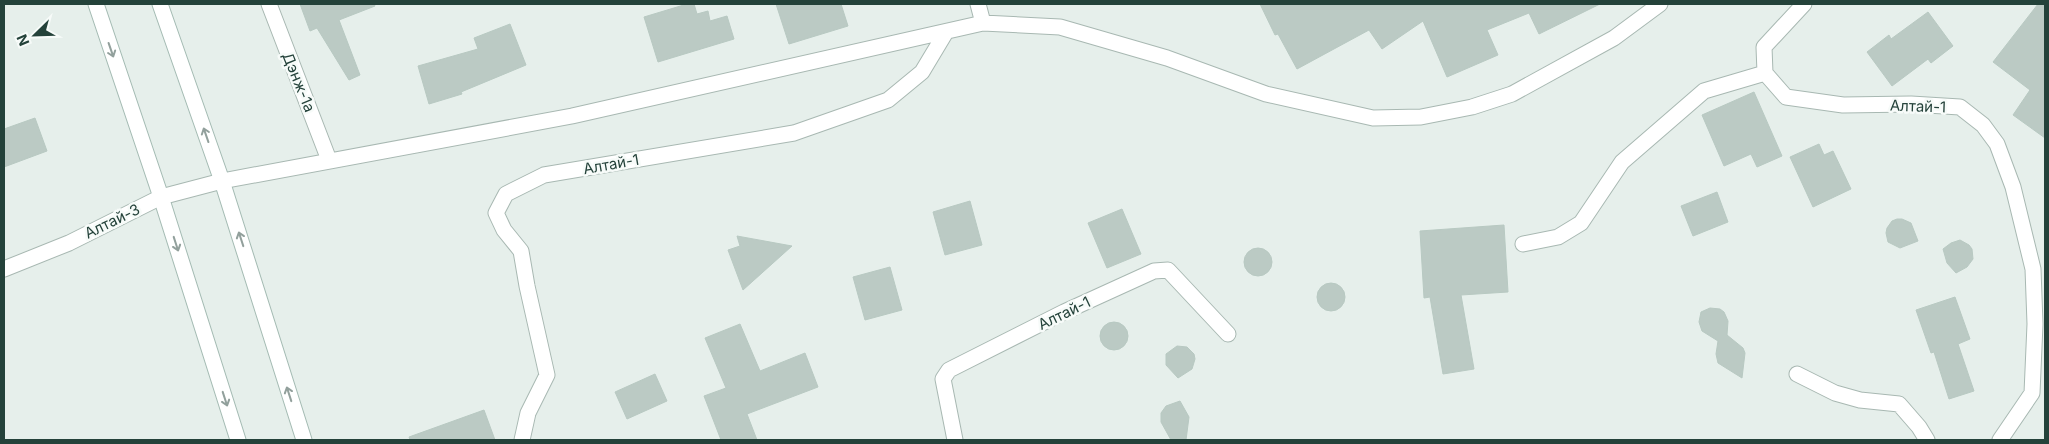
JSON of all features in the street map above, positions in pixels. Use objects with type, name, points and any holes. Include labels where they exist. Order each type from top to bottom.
[{"type":"street","points":[[96,4],[161,197],[238,440]]},
{"type":"street","points":[[160,4],[222,181],[304,440]]},
{"type":"street","name":"Дэнж-1а","points":[[270,4],[330,160]]},
{"type":"street","points":[[978,4],[983,24]]},
{"type":"street","name":"Алтай-3","points":[[4,268],[69,243],[161,197],[222,181],[572,116],[983,24],[1060,27],[1167,58],[1266,94],[1373,118],[1421,117],[1472,107],[1512,94],[1614,38],[1660,4]]},
{"type":"street","points":[[1523,244],[1558,237],[1581,222],[1622,162],[1704,91],[1765,72],[1764,47],[1804,4]]},
{"type":"street","name":"Алтай-1","points":[[522,440],[528,413],[548,376],[521,252],[504,230],[496,213],[506,194],[544,175],[794,133],[888,100],[922,72],[946,32]]},
{"type":"street","name":"Алтай-1","points":[[1765,72],[1786,97],[1843,105],[1911,104],[1960,107],[1984,125],[1997,144],[2039,269],[2032,393],[2000,440]]},
{"type":"street","name":"Алтай-1","points":[[954,440],[943,379],[949,370],[1064,312],[1154,271],[1168,270],[1228,334]]},
{"type":"street","points":[[1797,374],[1836,393],[1860,400],[1899,404],[1919,426],[1927,440]]},
{"type":"building","points":[[300,4],[374,4],[375,6],[339,20],[360,75],[349,80],[317,28],[310,31]]},
{"type":"building","points":[[687,4],[694,4],[697,14],[708,11],[710,21],[727,16],[734,39],[658,62],[644,17]]},
{"type":"building","points":[[776,4],[841,4],[848,26],[789,44]]},
{"type":"building","points":[[1260,4],[1600,4],[1539,34],[1529,13],[1487,30],[1498,55],[1447,77],[1423,21],[1382,49],[1369,30],[1297,69],[1278,34],[1275,35]]},
{"type":"building","points":[[2038,4],[2045,4],[2045,138],[2013,115],[2030,90],[1993,62]]},
{"type":"building","points":[[1928,12],[1953,46],[1931,63],[1928,59],[1892,86],[1867,52],[1889,35],[1891,39]]},
{"type":"building","points":[[510,24],[526,65],[461,92],[462,94],[429,104],[418,66],[478,49],[474,38]]},
{"type":"building","points":[[1754,92],[1782,156],[1757,167],[1751,154],[1724,166],[1702,115]]},
{"type":"building","points":[[35,118],[47,151],[4,167],[4,129]]},
{"type":"building","points":[[1819,144],[1824,155],[1833,151],[1851,189],[1813,207],[1790,157]]},
{"type":"building","points":[[1717,192],[1728,222],[1693,236],[1681,206]]},
{"type":"building","points":[[970,201],[982,245],[945,255],[933,212]]},
{"type":"building","points":[[1122,209],[1141,254],[1107,268],[1088,223]]},
{"type":"building","points":[[1897,219],[1911,223],[1918,241],[1900,248],[1888,242],[1887,228],[1892,221]]},
{"type":"building","points":[[1504,225],[1508,292],[1461,295],[1474,369],[1443,374],[1430,297],[1424,298],[1420,231]]},
{"type":"building","points":[[737,236],[792,246],[743,290],[728,250],[740,246]]},
{"type":"building","points":[[1960,240],[1972,249],[1973,259],[1967,267],[1956,273],[1947,263],[1943,249],[1951,243]]},
{"type":"building","points":[[1258,248],[1268,252],[1272,262],[1268,272],[1258,276],[1248,272],[1244,262],[1248,252]]},
{"type":"building","points":[[890,267],[902,310],[865,320],[853,277]]},
{"type":"building","points":[[1331,283],[1341,287],[1345,297],[1341,307],[1331,311],[1321,307],[1317,297],[1321,287]]},
{"type":"building","points":[[1955,297],[1970,339],[1958,344],[1974,391],[1949,399],[1934,352],[1931,353],[1916,310]]},
{"type":"building","points":[[1710,308],[1720,309],[1724,312],[1728,321],[1727,335],[1743,348],[1745,353],[1742,378],[1718,363],[1716,354],[1718,341],[1702,331],[1699,322],[1701,312]]},
{"type":"building","points":[[1114,322],[1124,326],[1128,336],[1124,346],[1114,350],[1104,346],[1100,336],[1104,326]]},
{"type":"building","points":[[740,324],[760,371],[805,353],[818,387],[747,414],[757,440],[721,440],[704,396],[726,388],[705,338]]},
{"type":"building","points":[[1177,346],[1187,347],[1194,354],[1195,359],[1192,369],[1178,378],[1166,365],[1166,354]]},
{"type":"building","points":[[655,374],[667,401],[627,419],[615,392]]},
{"type":"building","points":[[1180,401],[1189,417],[1186,440],[1171,440],[1161,422],[1161,413],[1166,406]]},
{"type":"building","points":[[484,410],[495,440],[410,440],[409,437]]}]
